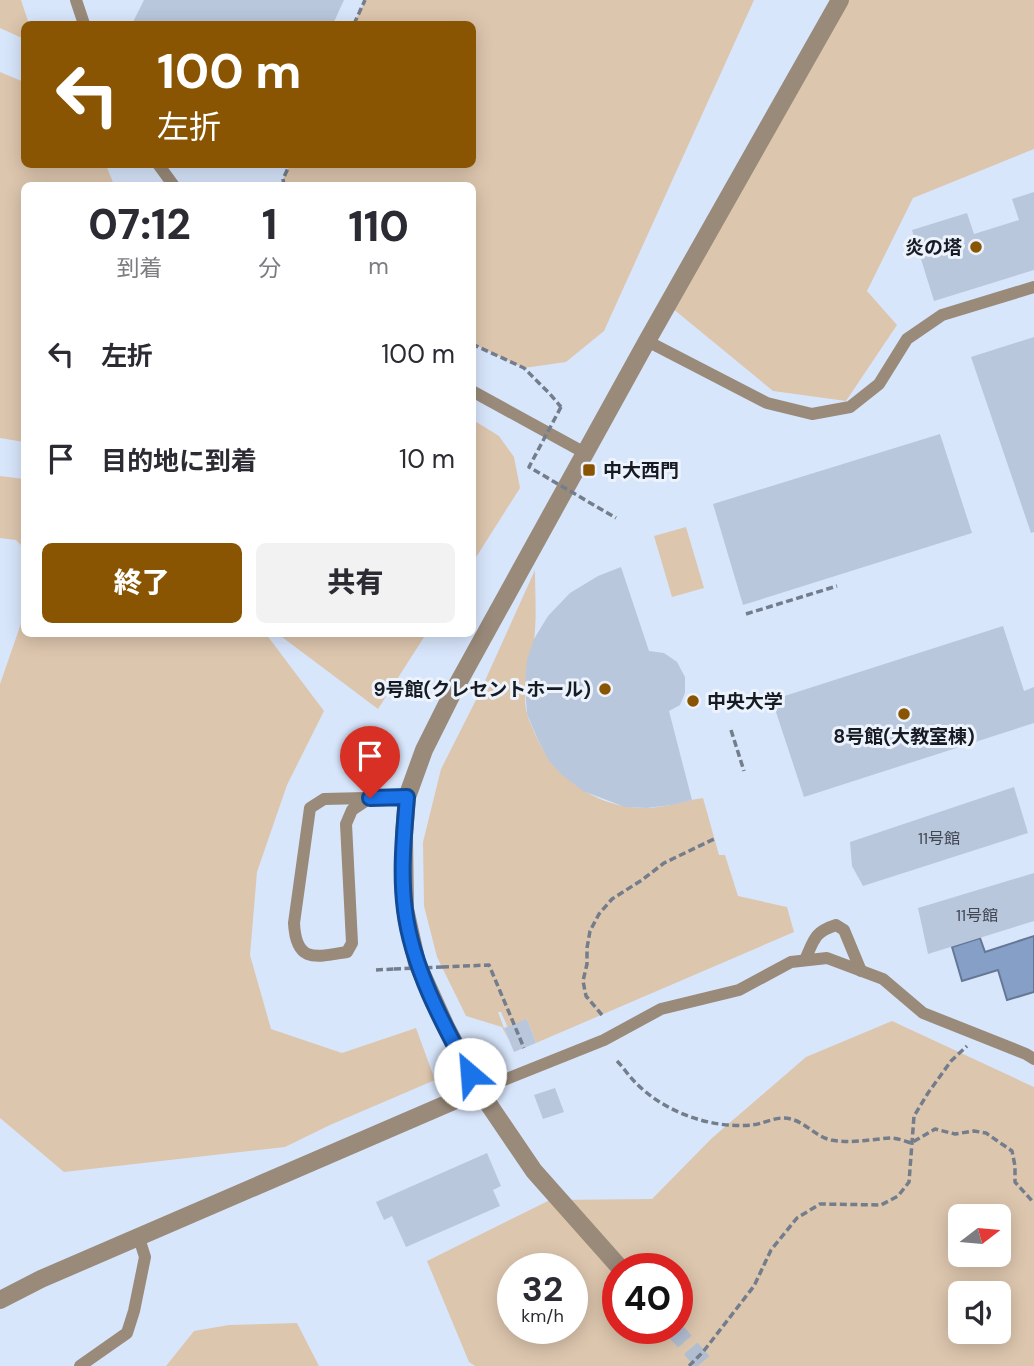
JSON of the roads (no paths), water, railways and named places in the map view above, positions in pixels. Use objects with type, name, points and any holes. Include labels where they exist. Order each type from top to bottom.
[{"type":"street","points":[[607,1253],[534,1171],[478,1090],[422,973],[405,909],[403,870],[407,797],[424,750],[452,694],[584,453],[840,0]]},
{"type":"street","points":[[0,1300],[41,1279],[478,1090]]},
{"type":"lane","points":[[76,0],[83,21]]},
{"type":"lane","points":[[647,341],[767,403],[812,414],[850,407],[878,384],[907,339],[942,315],[1034,287]]},
{"type":"lane","points":[[476,393],[584,453]]},
{"type":"lane","points":[[370,798],[352,810],[346,824],[352,943],[347,952],[318,957],[307,954],[298,946],[294,923],[310,808],[324,799],[407,797]]},
{"type":"lane","points":[[805,960],[814,939],[822,930],[836,925],[844,930],[861,971]]},
{"type":"lane","points":[[478,1090],[604,1040],[661,1009],[739,990],[791,962],[827,958],[883,979],[923,1013],[1034,1059]]},
{"type":"lane","points":[[80,1366],[127,1333],[145,1258],[138,1238]]},
{"type":"water","points":[[1034,936],[1034,992],[1007,1000],[998,970],[962,981],[952,947],[980,938],[985,952]]},
{"type":"tunnel","points":[[687,1344],[706,1366]]},
{"type":"place","name":"炎の塔","points":[[976,247]]},
{"type":"place","name":"中大西門","points":[[589,470]]},
{"type":"place","name":"9号館(クレセントホール)","points":[[605,689]]},
{"type":"place","name":"中央大学","points":[[693,701]]},
{"type":"place","name":"8号館(大教室棟)","points":[[904,714]]}]
